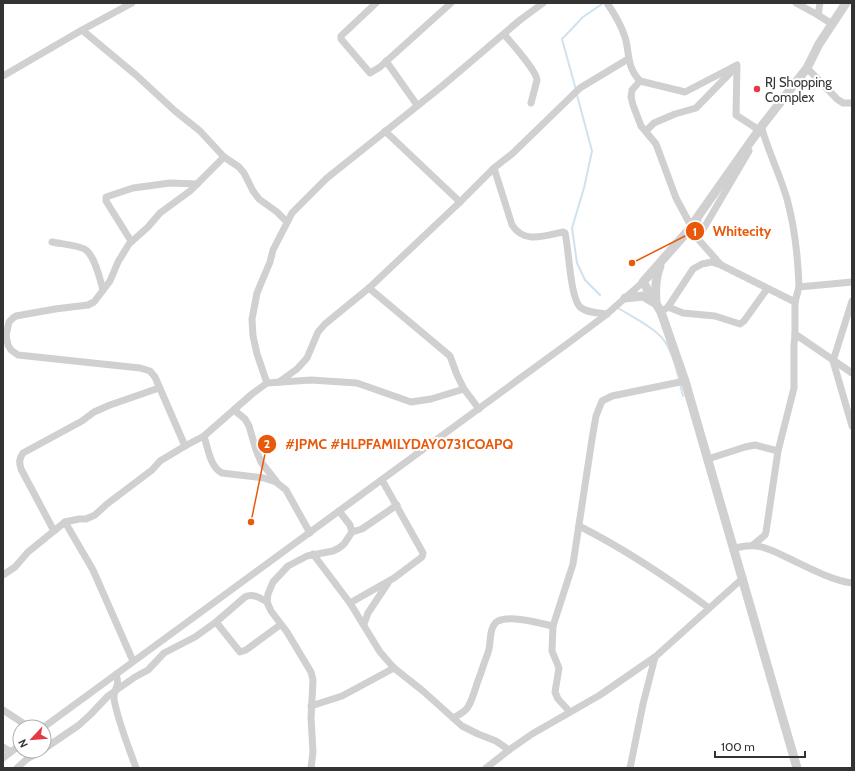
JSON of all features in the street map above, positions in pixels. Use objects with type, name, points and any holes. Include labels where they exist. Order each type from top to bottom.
[{"type":"street","points":[[3,76],[132,3]]},
{"type":"street","points":[[376,3],[341,36],[341,39],[370,73],[386,61],[451,3]]},
{"type":"street","points":[[267,383],[253,336],[252,319],[257,293],[268,268],[273,250],[287,222],[300,204],[326,178],[543,3]]},
{"type":"street","points":[[607,3],[626,38],[628,59],[633,72],[640,81],[685,92],[737,65]]},
{"type":"street","points":[[796,3],[832,24]]},
{"type":"street","points":[[818,15],[820,3]]},
{"type":"street","points":[[52,721],[607,314],[643,282],[698,217],[759,130],[807,68],[819,44],[846,3]]},
{"type":"street","points":[[82,30],[200,131],[224,157],[239,167],[244,172],[253,191],[259,199],[277,212],[287,222]]},
{"type":"street","points":[[504,34],[537,77],[531,103]]},
{"type":"street","points":[[277,383],[297,369],[307,358],[318,332],[325,324],[369,288],[580,88],[628,59]]},
{"type":"street","points":[[386,61],[417,105]]},
{"type":"street","points":[[737,65],[736,115],[759,130]]},
{"type":"street","points":[[646,131],[654,123],[675,114],[696,108],[737,65]]},
{"type":"street","points":[[807,68],[842,103],[852,103]]},
{"type":"street","points":[[640,81],[632,90],[631,97],[637,118],[656,144],[676,198],[691,226]]},
{"type":"street","points":[[698,238],[762,129],[766,145],[786,198],[794,230],[798,259],[799,287],[795,302],[794,388],[778,450],[765,535],[767,542],[773,550]]},
{"type":"street","points":[[385,131],[460,202]]},
{"type":"street","points":[[185,446],[155,377],[150,371],[140,368],[18,355],[10,350],[4,333],[9,322],[16,316],[88,305],[94,302],[110,281],[118,262],[131,241],[148,227],[160,213],[190,191],[224,157]]},
{"type":"street","points":[[494,168],[512,225],[516,231],[522,236],[530,238],[563,232],[565,233],[570,273],[576,300],[579,306],[592,312],[607,314]]},
{"type":"street","points":[[131,241],[106,201],[106,197],[132,188],[170,183],[197,184]]},
{"type":"street","points":[[698,217],[698,238],[721,265]]},
{"type":"street","points":[[52,242],[79,247],[86,250],[97,270],[103,290]]},
{"type":"street","points":[[661,262],[657,273],[655,286],[708,459],[797,768]]},
{"type":"street","points":[[662,307],[693,269],[702,264],[712,262],[721,265],[795,302]]},
{"type":"street","points":[[643,282],[662,307]]},
{"type":"street","points":[[799,287],[852,282]]},
{"type":"street","points":[[369,288],[450,356],[464,389],[479,409]]},
{"type":"street","points":[[625,298],[643,296],[662,307],[683,314],[715,316],[740,324],[744,321],[767,289]]},
{"type":"street","points":[[852,301],[833,361],[852,426]]},
{"type":"street","points":[[795,334],[852,373]]},
{"type":"street","points":[[3,575],[15,567],[28,552],[65,522],[86,519],[95,515],[152,470],[160,461],[204,436],[252,394],[267,383],[311,380],[357,383],[412,402],[431,399],[464,389]]},
{"type":"street","points":[[570,712],[558,699],[556,692],[559,668],[552,651],[553,626],[573,564],[596,416],[602,400],[612,396],[685,381]]},
{"type":"street","points":[[54,531],[21,469],[20,458],[24,453],[82,421],[94,412],[159,388]]},
{"type":"street","points":[[234,410],[245,419],[249,426],[261,462],[276,482],[286,490],[310,533]]},
{"type":"street","points":[[204,436],[214,467],[218,471],[222,473],[264,478],[276,482]]},
{"type":"street","points":[[708,459],[745,447],[755,446],[778,450]]},
{"type":"street","points":[[350,603],[390,580],[422,557],[423,553],[382,480]]},
{"type":"street","points":[[311,768],[313,752],[311,706],[313,680],[311,672],[287,632],[280,625],[271,611],[267,602],[268,594],[270,588],[280,574],[288,566],[307,556],[333,551],[339,548],[344,544],[352,532],[362,529],[397,505]]},
{"type":"street","points":[[339,512],[350,525],[352,532]]},
{"type":"street","points":[[65,522],[93,570],[133,662]]},
{"type":"street","points":[[579,526],[626,552],[682,588],[709,608]]},
{"type":"street","points":[[754,545],[765,535]]},
{"type":"street","points":[[734,548],[754,545],[773,550],[786,558],[835,579],[852,583]]},
{"type":"street","points":[[313,554],[350,603],[380,652],[394,668],[423,691],[462,726],[496,741],[509,750]]},
{"type":"street","points":[[486,768],[532,734],[600,695],[655,657],[742,578]]},
{"type":"street","points":[[364,624],[368,613],[390,580]]},
{"type":"street","points":[[52,744],[79,725],[103,700],[135,677],[148,670],[164,653],[195,637],[249,595],[254,595],[267,602]]},
{"type":"street","points":[[453,718],[463,713],[467,708],[476,688],[489,651],[494,624],[500,620],[520,619],[553,626]]},
{"type":"street","points":[[216,622],[240,652],[246,650],[280,625]]},
{"type":"street","points":[[630,768],[643,704],[655,657]]},
{"type":"street","points":[[311,706],[342,696],[394,668]]},
{"type":"street","points":[[116,675],[118,681],[114,697],[136,768]]},
{"type":"street","points":[[3,710],[17,719]]},
{"type":"street","points":[[3,747],[11,752],[3,758]]},
{"type":"street","points":[[17,768],[27,759]]},
{"type":"waterway","points":[[576,90],[562,39],[583,17],[602,4]]},
{"type":"waterway","points":[[577,95],[592,151],[584,188],[572,228],[577,263],[585,280],[600,295]]},
{"type":"waterway","points":[[618,308],[648,326],[663,338],[671,353],[683,396]]},
{"type":"place","name":"RJ Shopping Complex","points":[[757,89]]},
{"type":"place","name":"Whitecity","points":[[632,263]]},
{"type":"place","name":"#JPMC #HLPFAMILYDAY0731COAPQ","points":[[251,522]]}]
